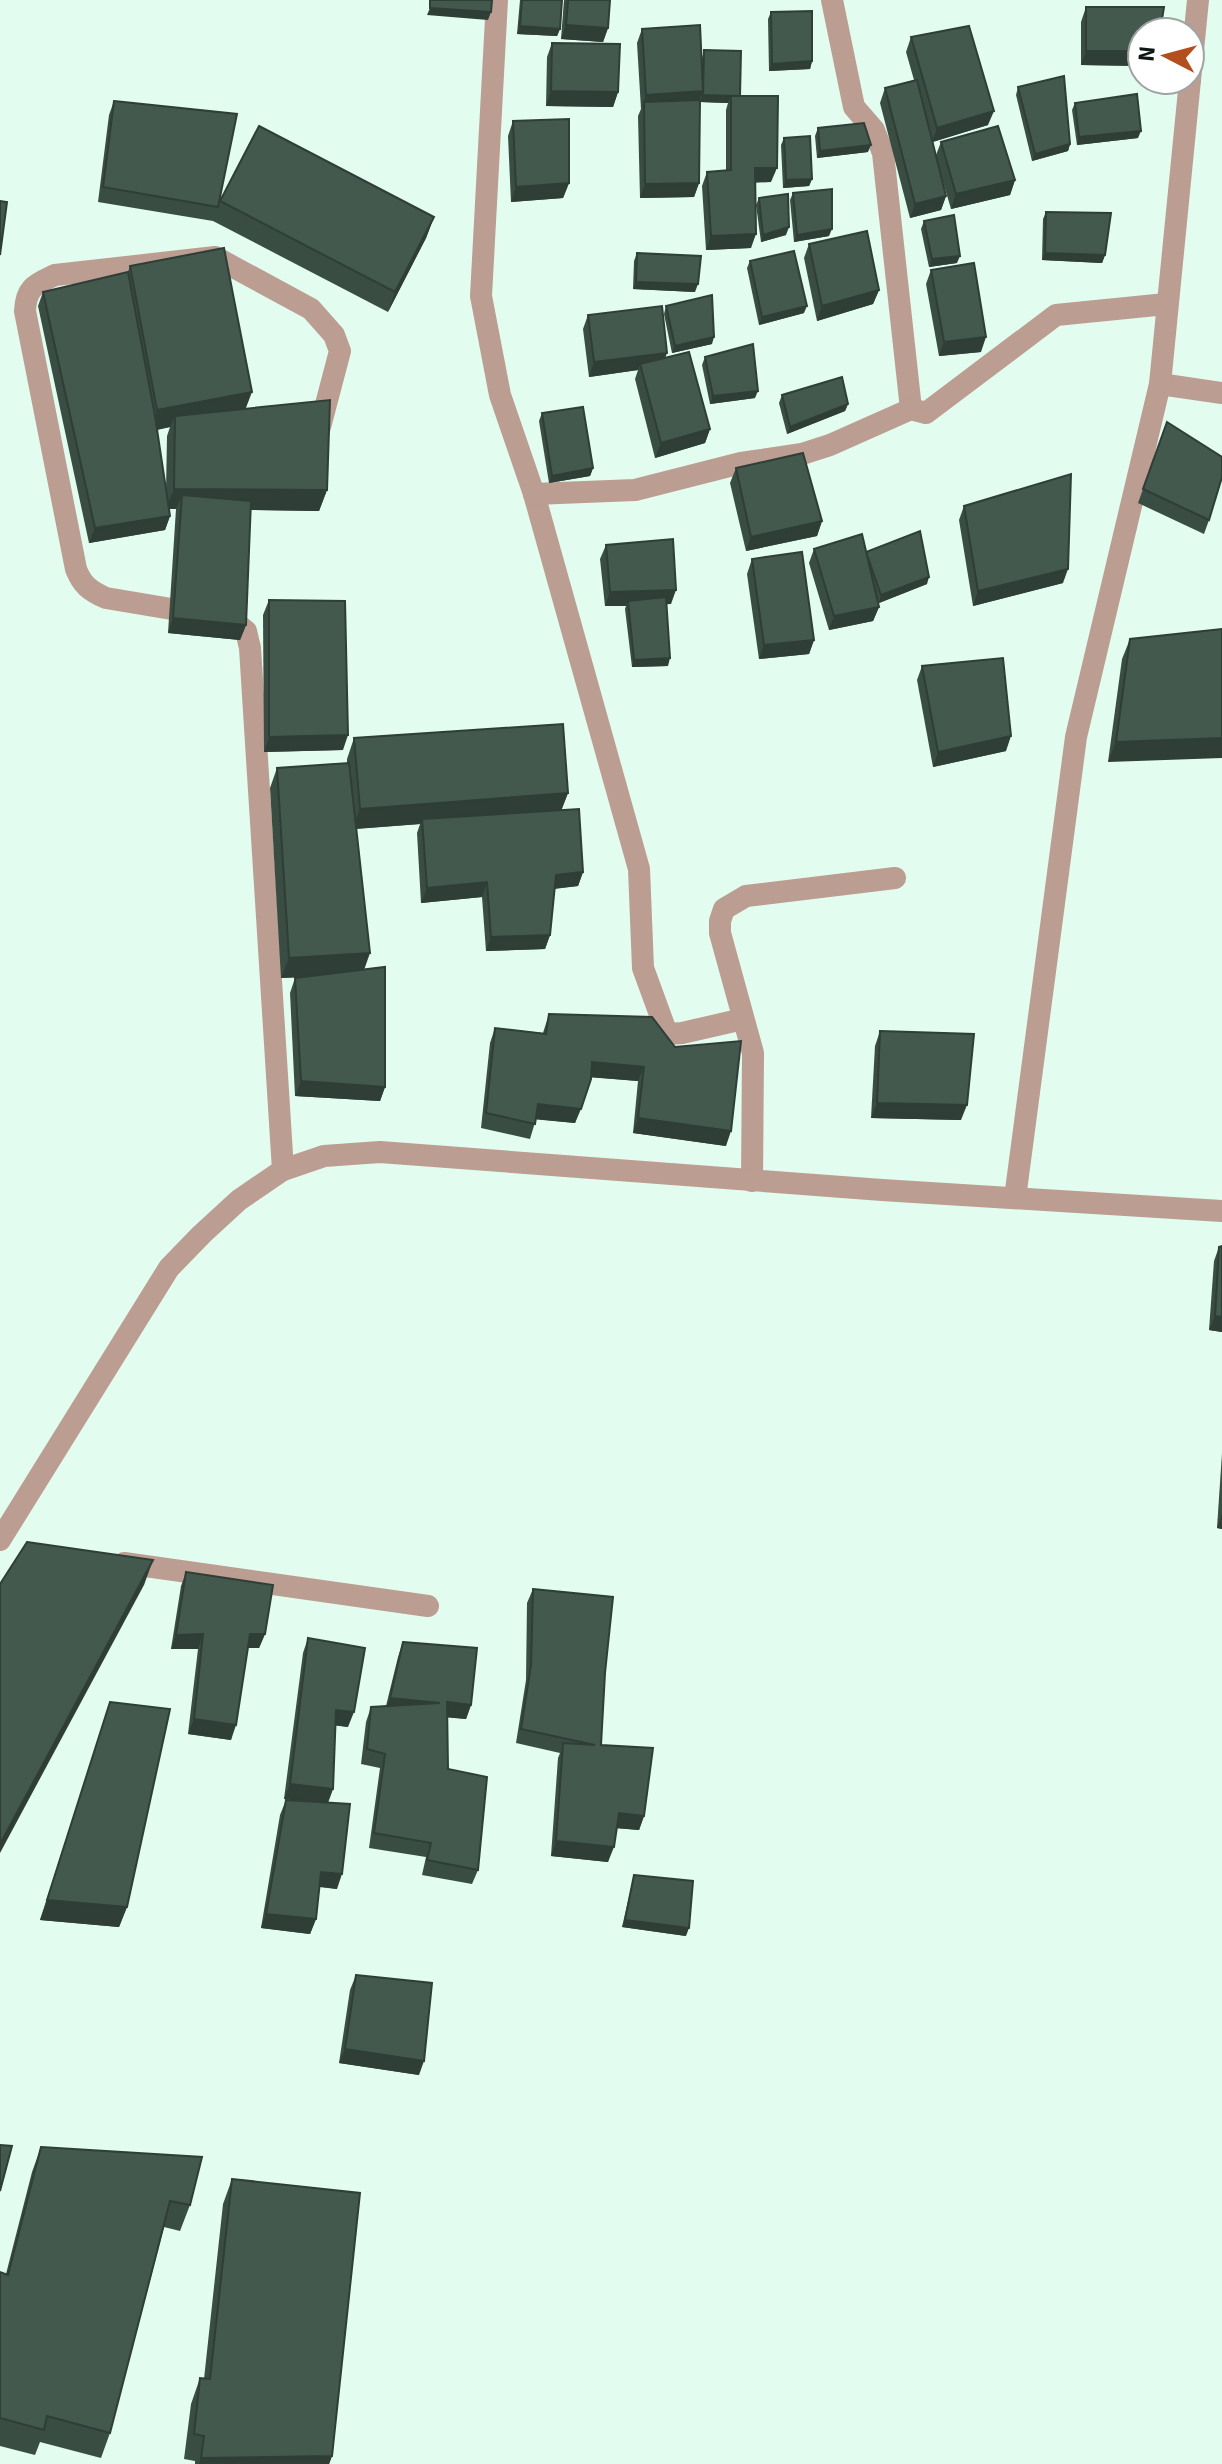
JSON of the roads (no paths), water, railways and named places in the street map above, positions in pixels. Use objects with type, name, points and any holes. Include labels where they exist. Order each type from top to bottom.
[{"type":"street","points":[[497,0],[481,296],[500,395],[534,494],[639,869],[643,968],[666,1031],[669,1034],[682,1033],[743,1019]]},
{"type":"street","points":[[832,0],[854,107],[874,130],[883,153],[911,409]]},
{"type":"street","points":[[1015,1198],[1076,737],[1160,384],[1188,96]]},
{"type":"street","points":[[283,1170],[259,766],[246,631],[231,619],[106,598],[91,592],[80,581],[25,311],[26,296],[36,285],[55,275],[215,257],[311,309],[334,335],[340,351],[319,433]]},
{"type":"street","points":[[534,494],[635,490],[741,463],[802,454],[911,409],[926,413],[1056,315],[1166,304]]},
{"type":"street","points":[[1160,384],[1222,393]]},
{"type":"street","points":[[752,1181],[753,1053],[720,933],[724,909],[746,896],[895,878]]},
{"type":"street","points":[[5,1544],[169,1268],[239,1200],[283,1170],[324,1156],[380,1152],[752,1181],[1222,1211]]},
{"type":"street","points":[[107,1560],[428,1606]]}]
